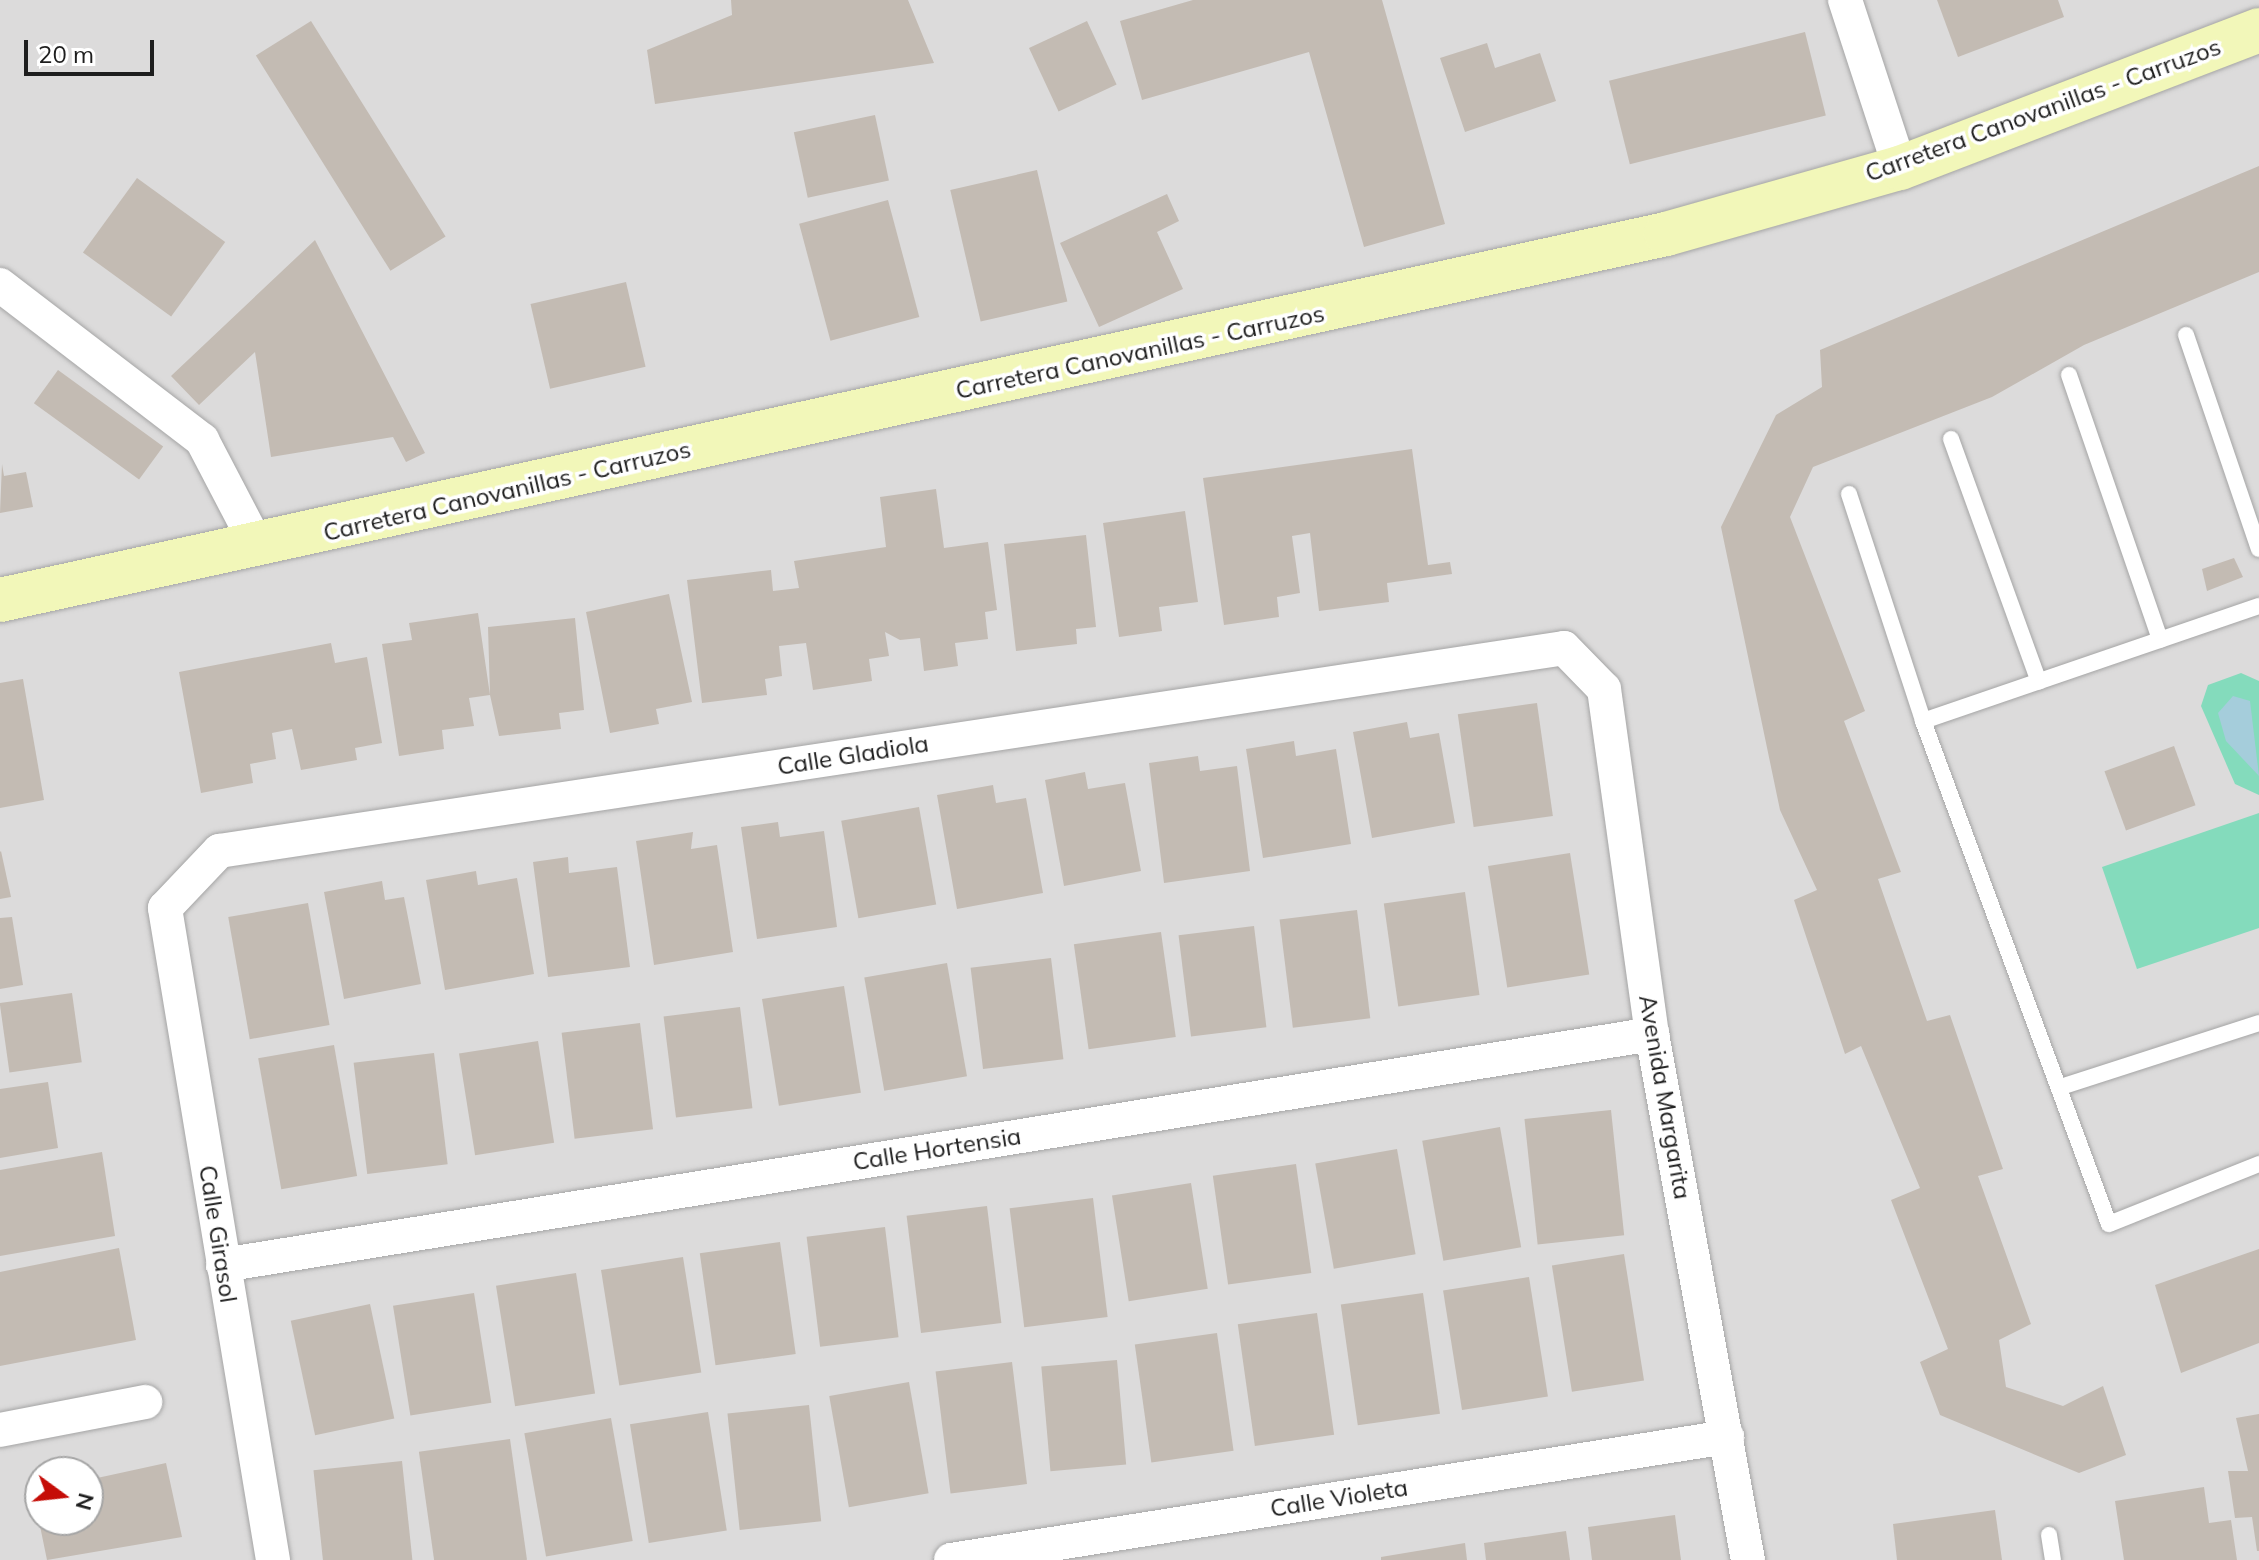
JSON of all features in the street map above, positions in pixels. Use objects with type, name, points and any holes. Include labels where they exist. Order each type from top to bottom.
[{"type":"street","points":[[1845,0],[1900,168]]},
{"type":"street","name":"Carretera Canovanillas - Carruzos","points":[[0,600],[258,547],[1547,262],[1900,168],[2259,30]]},
{"type":"street","points":[[0,285],[202,440],[258,547]]},
{"type":"street","name":"Calle Gladiola","points":[[165,908],[219,851],[1564,648]]},
{"type":"street","name":"Avenida Margarita","points":[[1564,648],[1604,689],[1652,1034],[1748,1560]]},
{"type":"street","name":"Calle Girasol","points":[[165,908],[273,1560]]},
{"type":"street","name":"Calle Hortensia","points":[[223,1265],[1652,1034]]},
{"type":"street","points":[[0,1430],[145,1402]]},
{"type":"street","name":"Calle Violeta","points":[[951,1560],[1727,1437]]},
{"type":"lane","points":[[2186,335],[2259,549]]},
{"type":"lane","points":[[2069,375],[2160,640]]},
{"type":"lane","points":[[1951,439],[2039,682]]},
{"type":"lane","points":[[1849,494],[1923,721],[2061,1087],[2109,1224],[2259,1164]]},
{"type":"lane","points":[[1923,721],[2259,606]]},
{"type":"lane","points":[[2061,1087],[2259,1023]]},
{"type":"lane","points":[[2049,1535],[2053,1560]]},
{"type":"shaded area","points":[[0,0],[2259,0],[2259,1560],[0,1560]]},
{"type":"green space","points":[[2241,673],[2259,681],[2259,795],[2235,784],[2201,706],[2208,685]]},
{"type":"green space","points":[[2259,813],[2259,928],[2137,969],[2102,867]]},
{"type":"water","points":[[2233,696],[2250,701],[2259,776],[2226,741],[2218,713]]},
{"type":"building","points":[[731,0],[908,0],[934,63],[655,104],[647,50],[732,15]]},
{"type":"building","points":[[1193,0],[1382,0],[1445,224],[1364,247],[1309,52],[1142,100],[1120,21]]},
{"type":"building","points":[[1937,0],[2058,0],[2064,17],[1958,57]]},
{"type":"building","points":[[311,21],[446,236],[390,271],[256,55]]},
{"type":"building","points":[[1087,21],[1117,84],[1059,111],[1029,48]]},
{"type":"building","points":[[1805,32],[1826,115],[1630,164],[1609,81]]},
{"type":"building","points":[[1487,43],[1495,68],[1540,53],[1556,101],[1465,132],[1440,58]]},
{"type":"building","points":[[875,115],[889,181],[808,198],[794,132]]},
{"type":"building","points":[[2259,166],[2259,272],[2084,345],[1992,397],[1813,467],[1790,517],[1865,711],[1844,721],[1901,872],[1878,879],[1927,1021],[1950,1015],[2003,1169],[1978,1176],[2031,1324],[1999,1340],[2006,1387],[2063,1406],[2103,1386],[2126,1455],[2079,1473],[1940,1415],[1920,1362],[1948,1349],[1891,1200],[1920,1188],[1861,1046],[1845,1054],[1794,900],[1817,890],[1780,810],[1721,527],[1776,415],[1822,387],[1820,350]]},
{"type":"building","points":[[1037,170],[1067,302],[981,322],[950,190]]},
{"type":"building","points":[[137,178],[225,242],[171,316],[83,252]]},
{"type":"building","points":[[1167,194],[1179,221],[1157,232],[1183,289],[1099,327],[1060,243]]},
{"type":"building","points":[[888,200],[919,317],[830,341],[799,224]]},
{"type":"building","points":[[315,240],[425,453],[406,462],[393,437],[271,457],[255,352],[199,405],[171,376]]},
{"type":"building","points":[[626,282],[646,367],[550,389],[531,304]]},
{"type":"building","points":[[58,370],[163,446],[139,480],[34,403]]},
{"type":"building","points":[[1412,449],[1428,565],[1450,562],[1452,574],[1387,583],[1389,602],[1319,611],[1310,533],[1292,536],[1300,593],[1277,597],[1279,617],[1224,625],[1203,478]]},
{"type":"building","points":[[2,464],[4,476],[26,472],[33,507],[0,513]]},
{"type":"building","points":[[936,489],[944,548],[988,542],[997,610],[985,612],[988,639],[955,643],[958,666],[924,671],[920,638],[900,640],[885,632],[889,656],[869,659],[872,681],[813,690],[806,643],[779,646],[782,676],[765,679],[767,695],[702,703],[687,580],[771,570],[773,591],[799,588],[794,561],[886,547],[880,497]]},
{"type":"building","points":[[1185,511],[1198,602],[1159,607],[1162,631],[1119,637],[1103,523]]},
{"type":"building","points":[[1086,535],[1096,627],[1076,629],[1077,644],[1016,651],[1004,544]]},
{"type":"building","points":[[2234,558],[2243,577],[2207,591],[2202,569]]},
{"type":"building","points":[[669,594],[692,702],[656,709],[659,724],[610,733],[586,612]]},
{"type":"building","points":[[478,613],[490,695],[469,698],[474,726],[442,730],[444,749],[399,756],[382,644],[412,640],[409,623]]},
{"type":"building","points":[[575,618],[584,710],[559,713],[561,729],[499,736],[490,695],[488,627]]},
{"type":"building","points":[[331,643],[335,663],[367,657],[382,743],[355,748],[357,760],[301,770],[292,729],[272,733],[276,759],[250,764],[253,783],[201,793],[179,672]]},
{"type":"building","points":[[23,679],[44,800],[0,808],[0,683]]},
{"type":"building","points":[[1537,703],[1553,816],[1474,827],[1458,714]]},
{"type":"building","points":[[1407,722],[1410,738],[1439,733],[1455,823],[1372,838],[1353,732]]},
{"type":"building","points":[[1294,741],[1296,756],[1336,749],[1351,844],[1263,858],[1246,749]]},
{"type":"building","points":[[2174,746],[2196,805],[2126,831],[2104,771]]},
{"type":"building","points":[[1198,756],[1200,771],[1237,766],[1250,871],[1164,883],[1149,763]]},
{"type":"building","points":[[1085,772],[1088,789],[1125,783],[1141,871],[1064,886],[1045,780]]},
{"type":"building","points":[[993,785],[996,803],[1026,798],[1043,893],[957,909],[937,795]]},
{"type":"building","points":[[919,807],[936,904],[858,918],[841,821]]},
{"type":"building","points":[[778,822],[780,837],[824,831],[837,927],[757,939],[741,827]]},
{"type":"building","points":[[693,832],[691,849],[717,845],[733,952],[654,965],[636,841]]},
{"type":"building","points":[[0,852],[11,897],[0,899]]},
{"type":"building","points":[[1570,853],[1589,974],[1507,987],[1488,866]]},
{"type":"building","points":[[568,857],[569,873],[617,867],[630,967],[548,977],[533,862]]},
{"type":"building","points":[[476,871],[478,885],[517,878],[534,974],[445,990],[426,880]]},
{"type":"building","points":[[382,881],[385,900],[404,897],[421,984],[344,999],[324,892]]},
{"type":"building","points":[[1465,892],[1479,995],[1398,1006],[1384,903]]},
{"type":"building","points":[[308,903],[330,1025],[250,1039],[228,917]]},
{"type":"building","points":[[1357,910],[1370,1018],[1293,1028],[1280,920]]},
{"type":"building","points":[[12,917],[23,985],[0,989],[0,918]]},
{"type":"building","points":[[1254,926],[1266,1027],[1191,1037],[1179,935]]},
{"type":"building","points":[[1161,932],[1176,1037],[1089,1049],[1074,944]]},
{"type":"building","points":[[1051,958],[1063,1059],[983,1069],[971,968]]},
{"type":"building","points":[[947,963],[967,1076],[884,1091],[864,978]]},
{"type":"building","points":[[844,986],[861,1093],[779,1106],[762,999]]},
{"type":"building","points":[[72,993],[82,1062],[9,1072],[0,1003]]},
{"type":"building","points":[[740,1007],[752,1108],[676,1118],[664,1016]]},
{"type":"building","points":[[640,1023],[653,1129],[575,1139],[562,1033]]},
{"type":"building","points":[[538,1041],[554,1143],[475,1155],[459,1054]]},
{"type":"building","points":[[334,1045],[357,1176],[281,1189],[258,1058]]},
{"type":"building","points":[[434,1053],[448,1164],[367,1174],[354,1063]]},
{"type":"building","points":[[48,1082],[58,1148],[0,1158],[0,1089]]},
{"type":"building","points":[[1611,1110],[1624,1235],[1538,1244],[1524,1119]]},
{"type":"building","points":[[1500,1127],[1521,1247],[1443,1261],[1422,1141]]},
{"type":"building","points":[[1397,1149],[1416,1254],[1334,1269],[1315,1163]]},
{"type":"building","points":[[102,1152],[115,1236],[0,1256],[0,1170]]},
{"type":"building","points":[[1296,1164],[1311,1273],[1228,1285],[1213,1176]]},
{"type":"building","points":[[1191,1183],[1208,1289],[1129,1301],[1112,1196]]},
{"type":"building","points":[[1093,1198],[1108,1317],[1024,1327],[1010,1208]]},
{"type":"building","points":[[987,1206],[1001,1323],[921,1333],[907,1216]]},
{"type":"building","points":[[885,1227],[899,1337],[820,1347],[807,1237]]},
{"type":"building","points":[[780,1242],[796,1354],[716,1365],[700,1253]]},
{"type":"building","points":[[119,1248],[136,1340],[0,1366],[0,1272]]},
{"type":"building","points":[[2259,1249],[2259,1343],[2181,1373],[2155,1285]]},
{"type":"building","points":[[1624,1254],[1644,1380],[1572,1392],[1552,1265]]},
{"type":"building","points":[[683,1257],[701,1373],[619,1386],[601,1270]]},
{"type":"building","points":[[576,1273],[595,1393],[515,1406],[496,1286]]},
{"type":"building","points":[[1529,1277],[1548,1397],[1462,1410],[1443,1291]]},
{"type":"building","points":[[474,1293],[491,1403],[410,1415],[393,1306]]},
{"type":"building","points":[[1423,1293],[1440,1414],[1358,1425],[1341,1305]]},
{"type":"building","points":[[370,1304],[394,1418],[315,1435],[291,1321]]},
{"type":"building","points":[[1317,1313],[1334,1435],[1255,1446],[1238,1324]]},
{"type":"building","points":[[1217,1333],[1234,1451],[1151,1462],[1135,1345]]},
{"type":"building","points":[[1117,1360],[1126,1465],[1050,1471],[1041,1367]]},
{"type":"building","points":[[1012,1362],[1027,1484],[951,1493],[936,1371]]},
{"type":"building","points":[[909,1382],[929,1493],[849,1507],[829,1396]]},
{"type":"building","points":[[809,1405],[821,1521],[740,1530],[727,1414]]},
{"type":"building","points":[[708,1412],[727,1531],[649,1543],[630,1424]]},
{"type":"building","points":[[2259,1414],[2257,1551],[2252,1517],[2235,1518],[2228,1471],[2248,1471],[2236,1418]]},
{"type":"building","points":[[611,1418],[633,1541],[546,1556],[524,1433]]},
{"type":"building","points":[[510,1439],[527,1560],[434,1560],[419,1452]]},
{"type":"building","points":[[402,1461],[412,1560],[323,1560],[313,1470]]},
{"type":"building","points":[[166,1463],[182,1537],[47,1560],[42,1536],[104,1536],[104,1477]]},
{"type":"building","points":[[2204,1487],[2209,1523],[2231,1520],[2237,1560],[2124,1560],[2115,1501]]},
{"type":"building","points":[[1995,1510],[2002,1560],[1897,1560],[1893,1524]]},
{"type":"building","points":[[1675,1515],[1681,1560],[1592,1560],[1588,1527]]},
{"type":"building","points":[[1566,1531],[1570,1560],[1486,1560],[1484,1543]]},
{"type":"building","points":[[1465,1543],[1467,1560],[1381,1560],[1381,1557]]}]
